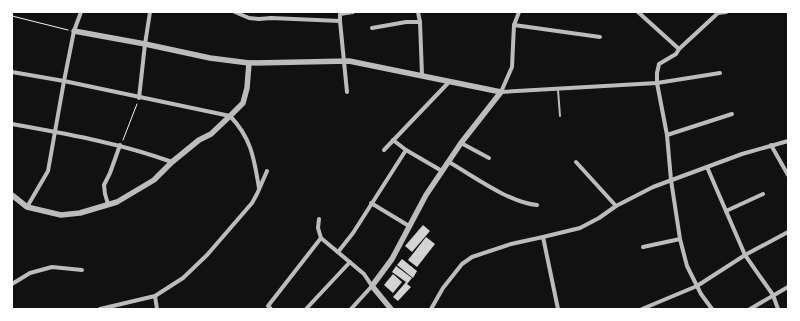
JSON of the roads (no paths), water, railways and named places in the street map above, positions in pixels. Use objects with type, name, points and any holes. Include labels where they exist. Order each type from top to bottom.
[{"type":"street","points":[[27,207],[48,171],[74,31],[81,12]]},
{"type":"street","points":[[139,98],[150,12]]},
{"type":"street","points":[[347,92],[340,13],[353,12]]},
{"type":"street","points":[[418,12],[420,22],[422,75]]},
{"type":"street","points":[[351,309],[372,286],[392,259],[426,195],[461,143],[501,92],[512,67],[514,25],[519,12]]},
{"type":"street","points":[[638,12],[679,49]]},
{"type":"street","points":[[712,309],[697,286],[687,266],[680,239],[671,180],[667,135],[657,83],[657,73],[659,64],[676,54],[679,49],[717,13],[726,12]]},
{"type":"street","points":[[237,13],[249,18],[259,19],[271,18],[340,21]]},
{"type":"street","points":[[372,28],[406,22],[420,22]]},
{"type":"street","points":[[514,25],[600,37]]},
{"type":"street","points":[[74,31],[210,58],[249,63],[344,61],[422,75],[501,92],[558,90],[657,83],[720,73]]},
{"type":"street","points":[[12,195],[27,207],[61,215],[80,213],[117,202],[154,180],[172,162],[199,140],[211,134],[230,116],[242,103],[248,88],[249,63]]},
{"type":"street","points":[[12,72],[64,81],[230,116],[240,127],[250,146],[259,188]]},
{"type":"street","points":[[384,150],[410,125],[450,82]]},
{"type":"street","points":[[667,135],[732,114]]},
{"type":"street","points":[[12,124],[120,145],[172,162]]},
{"type":"street","points":[[393,140],[406,150],[442,171]]},
{"type":"street","points":[[431,309],[443,288],[462,264],[472,257],[511,244],[543,238],[580,228],[599,218],[616,206],[652,187],[771,145],[788,141]]},
{"type":"street","points":[[461,143],[488,158]]},
{"type":"street","points":[[108,204],[104,185],[110,174],[120,145]]},
{"type":"street","points":[[771,145],[788,175]]},
{"type":"street","points":[[338,252],[353,232],[406,150]]},
{"type":"street","points":[[449,162],[514,200],[536,205]]},
{"type":"street","points":[[576,162],[616,206]]},
{"type":"street","points":[[706,167],[745,255],[773,295],[778,309]]},
{"type":"street","points":[[100,309],[155,296],[182,278],[198,264],[247,209],[257,194],[267,171]]},
{"type":"street","points":[[726,211],[763,194]]},
{"type":"street","points":[[371,204],[409,226]]},
{"type":"street","points":[[319,219],[318,228],[321,238],[364,274],[391,309]]},
{"type":"street","points":[[642,309],[697,286],[745,255],[788,232]]},
{"type":"street","points":[[271,309],[268,306],[321,238]]},
{"type":"street","points":[[543,238],[558,309]]},
{"type":"street","points":[[643,247],[680,239]]},
{"type":"street","points":[[306,309],[350,262]]},
{"type":"street","points":[[12,284],[30,273],[52,267],[82,270]]},
{"type":"street","points":[[750,309],[788,287]]},
{"type":"street","points":[[155,296],[157,309]]},
{"type":"lane","points":[[558,90],[560,116]]}]
